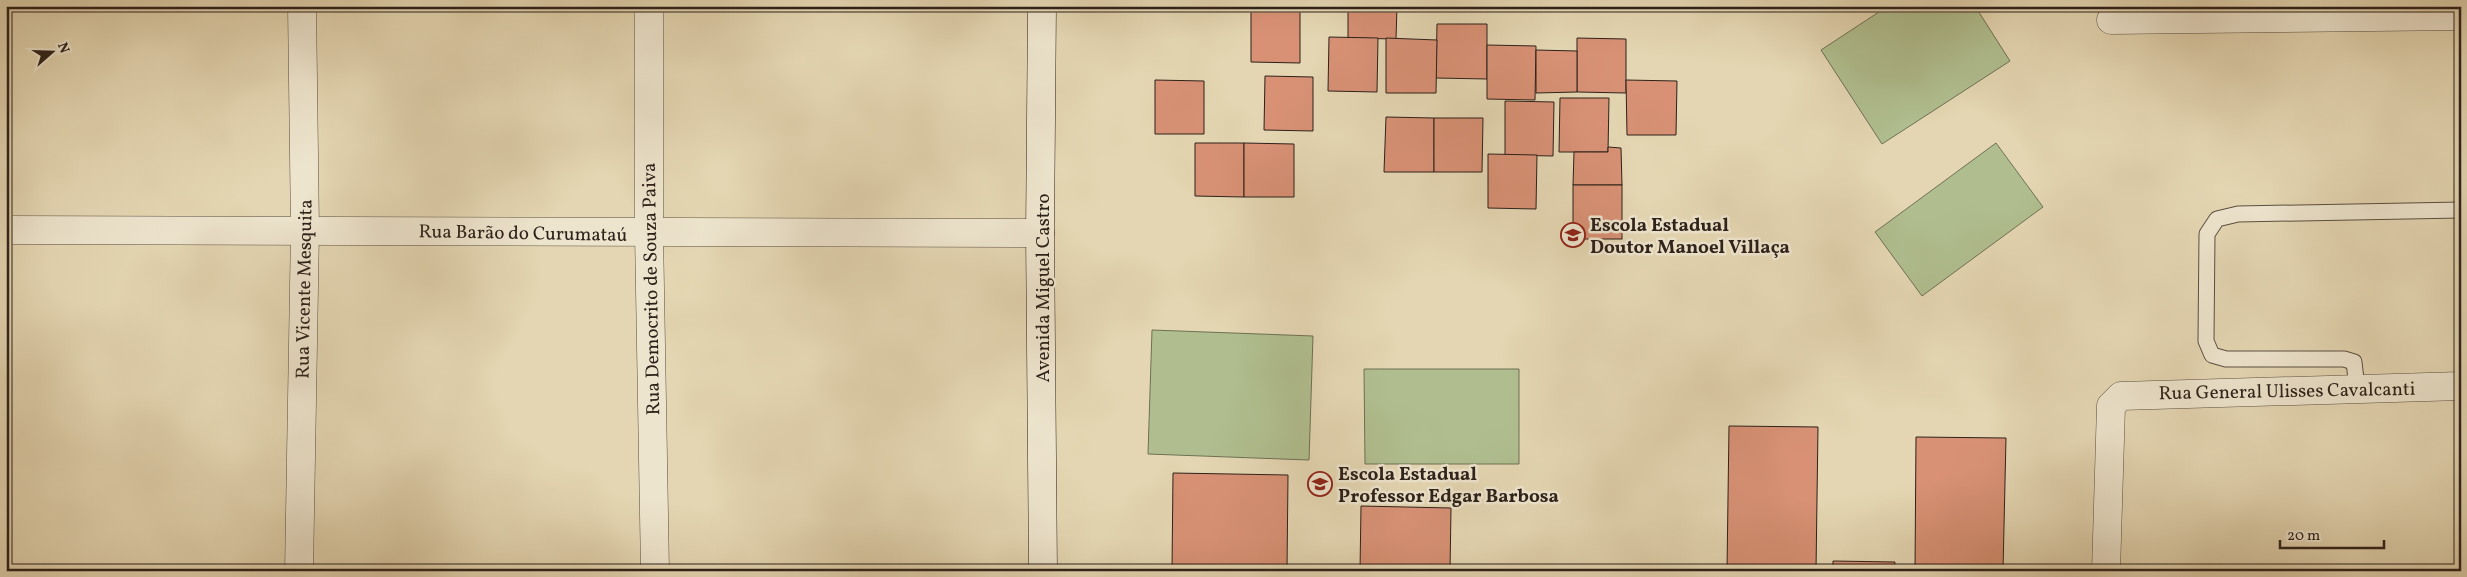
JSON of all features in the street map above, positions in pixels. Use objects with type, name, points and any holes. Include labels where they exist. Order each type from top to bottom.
[{"type":"street","name":"Rua Vicente Mesquita","points":[[299,571],[305,230],[302,6]]},
{"type":"street","name":"Rua Democrito de Souza Paiva","points":[[649,6],[648,233],[655,571]]},
{"type":"street","name":"Avenida Miguel Castro","points":[[1042,6],[1040,233],[1043,571]]},
{"type":"street","points":[[2110,20],[2461,16]]},
{"type":"street","name":"Rua Barão do Curumataú","points":[[6,230],[1040,233]]},
{"type":"street","name":"Rua General Ulisses Cavalcanti","points":[[2106,571],[2112,406],[2114,400],[2124,395],[2461,386]]},
{"type":"lane","points":[[2357,388],[2354,362],[2344,358],[2226,359],[2212,355],[2206,341],[2207,234],[2217,219],[2238,214],[2461,210]]},
{"type":"green space","points":[[1888,6],[1975,6],[2010,61],[1882,144],[1821,50]]},
{"type":"green space","points":[[1996,143],[2043,207],[1922,296],[1875,232]]},
{"type":"green space","points":[[1152,330],[1313,336],[1309,460],[1148,454]]},
{"type":"green space","points":[[1364,369],[1519,369],[1519,464],[1365,464]]},
{"type":"building","points":[[1348,6],[1397,6],[1396,39],[1348,38]]},
{"type":"building","points":[[1251,8],[1300,9],[1300,63],[1251,62]]},
{"type":"building","points":[[1437,24],[1487,24],[1487,79],[1436,78]]},
{"type":"building","points":[[1329,37],[1378,38],[1377,92],[1328,91]]},
{"type":"building","points":[[1386,38],[1437,40],[1436,93],[1386,93]]},
{"type":"building","points":[[1577,38],[1626,39],[1626,93],[1577,92]]},
{"type":"building","points":[[1487,45],[1536,46],[1535,100],[1487,99]]},
{"type":"building","points":[[1536,50],[1577,51],[1577,92],[1536,93]]},
{"type":"building","points":[[1265,76],[1313,77],[1313,131],[1264,130]]},
{"type":"building","points":[[1155,80],[1204,81],[1204,134],[1155,134]]},
{"type":"building","points":[[1626,80],[1677,81],[1676,135],[1627,135]]},
{"type":"building","points":[[1560,98],[1609,98],[1608,152],[1559,152]]},
{"type":"building","points":[[1505,101],[1554,102],[1553,156],[1505,155]]},
{"type":"building","points":[[1386,117],[1434,118],[1434,172],[1384,172]]},
{"type":"building","points":[[1434,118],[1483,118],[1482,172],[1434,172]]},
{"type":"building","points":[[1195,143],[1244,143],[1244,197],[1195,196]]},
{"type":"building","points":[[1244,143],[1294,144],[1294,197],[1244,197]]},
{"type":"building","points":[[1608,147],[1621,148],[1622,185],[1573,185],[1574,152],[1608,152]]},
{"type":"building","points":[[1488,154],[1537,155],[1536,209],[1488,208]]},
{"type":"building","points":[[1573,185],[1622,185],[1622,239],[1573,239]]},
{"type":"building","points":[[1729,426],[1818,427],[1816,571],[1727,571]]},
{"type":"building","points":[[1916,437],[2006,438],[2003,571],[1915,571]]},
{"type":"building","points":[[1173,473],[1288,475],[1287,571],[1172,571]]},
{"type":"building","points":[[1361,506],[1451,508],[1450,571],[1360,571]]},
{"type":"building","points":[[1833,561],[1895,562],[1894,571],[1833,571]]},
{"type":"place","name":"Escola Estadual Doutor Manoel Villaça","points":[[1573,235]]},
{"type":"place","name":"Escola Estadual Professor Edgar Barbosa","points":[[1320,484]]}]
